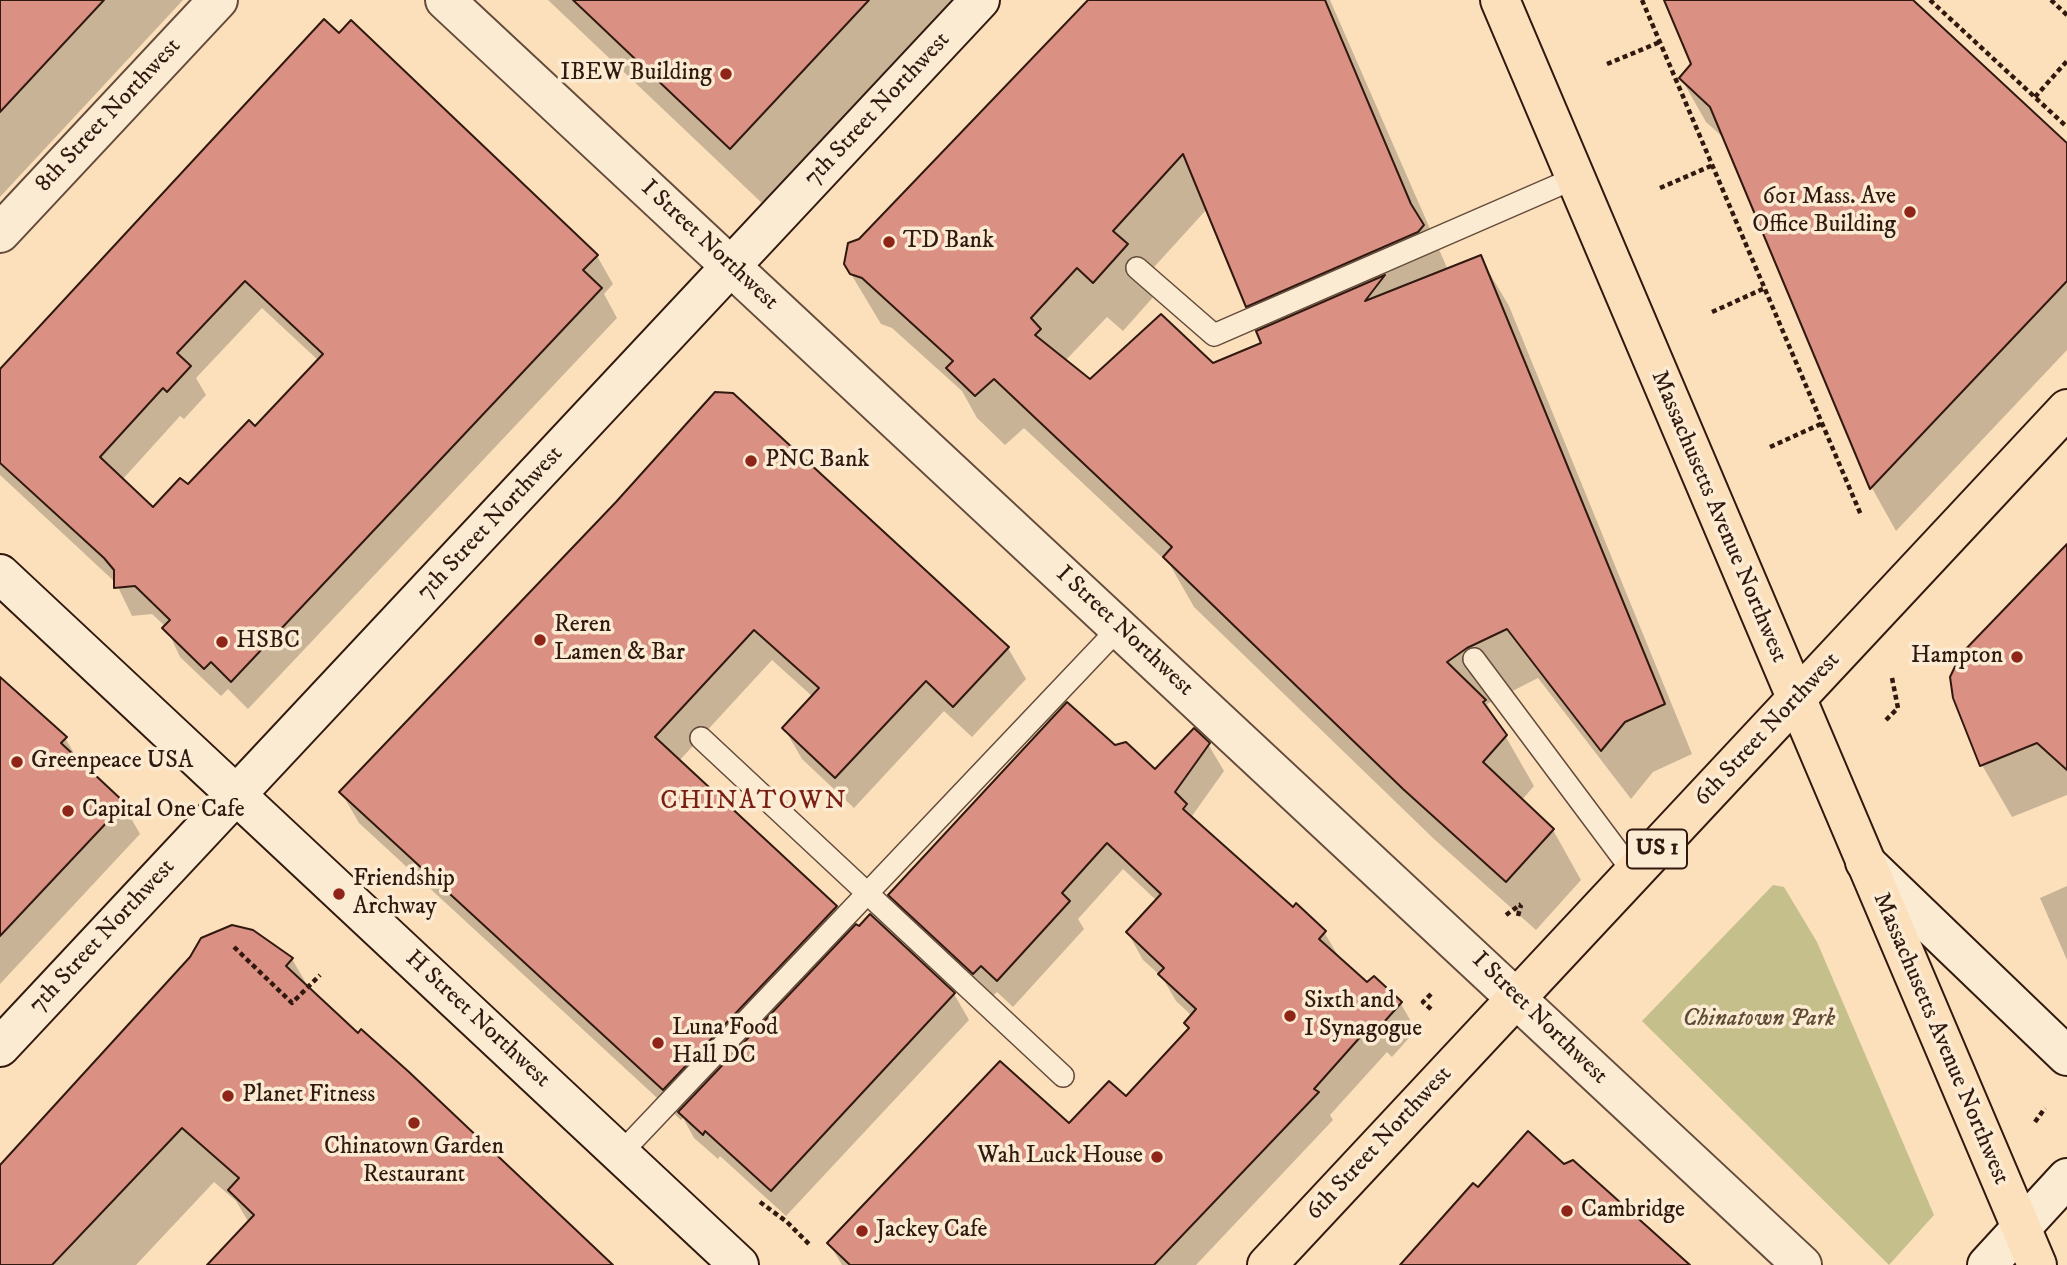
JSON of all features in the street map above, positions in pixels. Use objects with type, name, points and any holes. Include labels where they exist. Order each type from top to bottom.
[{"type":"main road","name":"Massachusetts Avenue Northwest","points":[[1500,0],[2037,1265]]},
{"type":"main road","name":"6th Street Northwest","points":[[1267,1265],[2067,409]]},
{"type":"street","name":"8th Street Northwest","points":[[0,233],[218,0]]},
{"type":"street","name":"I Street Northwest","points":[[445,0],[1802,1265]]},
{"type":"street","name":"7th Street Northwest","points":[[0,1046],[981,0]]},
{"type":"street","name":"H Street Northwest","points":[[0,574],[739,1265]]},
{"type":"street","points":[[1865,862],[2067,1056]]},
{"type":"street","points":[[1987,1265],[2067,1178]]},
{"type":"lane","points":[[1137,268],[1214,335],[1575,178]]},
{"type":"lane","points":[[620,1154],[1119,628]]},
{"type":"lane","points":[[1474,659],[1634,873]]},
{"type":"lane","points":[[701,738],[1063,1076]]},
{"type":"path","points":[[1642,0],[1861,515]]},
{"type":"path","points":[[1930,0],[2067,127]]},
{"type":"path","points":[[2051,0],[2067,15]]},
{"type":"path","points":[[1607,64],[1660,42]]},
{"type":"path","points":[[2035,97],[2067,61]]},
{"type":"path","points":[[1660,188],[1713,165]]},
{"type":"path","points":[[1712,312],[1765,288]]},
{"type":"path","points":[[1770,447],[1823,423]]},
{"type":"path","points":[[1886,720],[1898,708],[1892,678]]},
{"type":"path","points":[[1506,915],[1521,904],[1518,916]]},
{"type":"path","points":[[234,947],[292,1003],[320,975]]},
{"type":"path","points":[[1431,994],[1423,1002],[1432,1010]]},
{"type":"path","points":[[2035,1122],[2045,1108]]},
{"type":"path","points":[[760,1202],[787,1222],[811,1246]]},
{"type":"green space","name":"Chinatown Park","points":[[1773,885],[1784,887],[1817,942],[1934,1215],[1889,1265],[1642,1021]]},
{"type":"building","points":[[0,0],[104,0],[0,112]]},
{"type":"building","name":"IBEW Building","points":[[573,0],[869,0],[730,149]]},
{"type":"building","points":[[1088,0],[1325,0],[1411,204],[1424,225],[1418,232],[1246,307],[1183,154],[1113,231],[1128,244],[1093,283],[1077,268],[1031,318],[1041,329],[1035,335],[1090,379],[1161,314],[1213,363],[1261,343],[1256,331],[1385,275],[1365,301],[1481,255],[1665,704],[1625,722],[1601,751],[1507,629],[1467,648],[1447,662],[1486,700],[1483,702],[1507,735],[1483,762],[1554,829],[1506,882],[1403,789],[1163,557],[1172,547],[994,379],[975,396],[946,368],[953,361],[862,278],[850,274],[844,264],[848,243],[859,239]]},
{"type":"building","name":"601 Mass. Ave Office Building","points":[[1664,0],[1913,0],[2067,143],[2067,281],[1870,489],[1710,107],[1679,78],[1691,64]]},
{"type":"building","points":[[324,19],[339,33],[351,20],[598,255],[583,270],[602,288],[231,682],[211,662],[204,669],[162,628],[170,620],[135,586],[114,588],[114,570],[104,558],[0,463],[0,369]],"holes":[[[245,281],[323,354],[255,426],[249,420],[188,484],[180,478],[153,507],[100,457],[163,388],[167,392],[191,366],[177,353]]]},
{"type":"building","points":[[715,392],[733,393],[1009,647],[953,707],[926,681],[835,778],[782,728],[819,688],[754,630],[655,737],[837,906],[663,1090],[339,792],[616,502]]},
{"type":"building","name":"Hampton","points":[[2067,544],[2067,770],[2037,743],[1980,766],[1953,698],[1950,677],[1961,654]]},
{"type":"building","points":[[0,677],[67,737],[61,743],[125,803],[0,936]]},
{"type":"building","points":[[1067,702],[1115,745],[1126,742],[1155,769],[1194,728],[1210,743],[1175,792],[1187,804],[1183,809],[1293,907],[1296,903],[1326,931],[1319,939],[1367,982],[1374,976],[1402,1002],[1376,1031],[1370,1026],[1314,1089],[1319,1092],[1154,1265],[850,1265],[827,1243],[1000,1061],[1069,1123],[1109,1081],[1126,1096],[1189,1028],[1184,1023],[1196,1009],[1158,974],[1164,968],[1126,932],[1161,894],[1107,843],[1062,893],[1070,901],[997,981],[981,966],[973,974],[888,895]]},
{"type":"building","points":[[870,914],[955,993],[771,1191],[705,1131],[703,1135],[678,1112],[856,924],[859,926]]},
{"type":"building","points":[[232,925],[253,930],[293,958],[286,966],[358,1033],[361,1029],[409,1072],[613,1265],[207,1265],[254,1215],[228,1190],[239,1178],[182,1128],[52,1265],[0,1265],[0,1165],[190,957],[201,938]]},
{"type":"building","points":[[1528,1131],[1564,1164],[1573,1160],[1690,1265],[1400,1265],[1473,1183],[1478,1187]]},
{"type":"place","name":"IBEW Building","points":[[726,74]]},
{"type":"place","name":"601 Mass. Ave Office Building","points":[[1910,212]]},
{"type":"place","name":"TD Bank","points":[[889,242]]},
{"type":"place","name":"PNC Bank","points":[[751,461]]},
{"type":"place","name":"Reren Lamen & Bar","points":[[540,640]]},
{"type":"place","name":"HSBC","points":[[222,642]]},
{"type":"place","name":"Hampton","points":[[2017,657]]},
{"type":"place","name":"Greenpeace USA","points":[[17,762]]},
{"type":"place","name":"Capital One Cafe","points":[[68,811]]},
{"type":"place","name":"Friendship Archway","points":[[339,894]]},
{"type":"place","name":"Sixth and I Synagogue","points":[[1290,1016]]},
{"type":"place","name":"Luna Food Hall DC","points":[[658,1043]]},
{"type":"place","name":"Planet Fitness","points":[[228,1096]]},
{"type":"place","name":"Chinatown Garden Restaurant","points":[[414,1123]]},
{"type":"place","name":"Wah Luck House","points":[[1157,1157]]},
{"type":"place","name":"Cambridge","points":[[1567,1211]]},
{"type":"place","name":"Jackey Cafe","points":[[862,1231]]},
{"type":"district","name":"CHINATOWN","points":[[754,803]]}]
